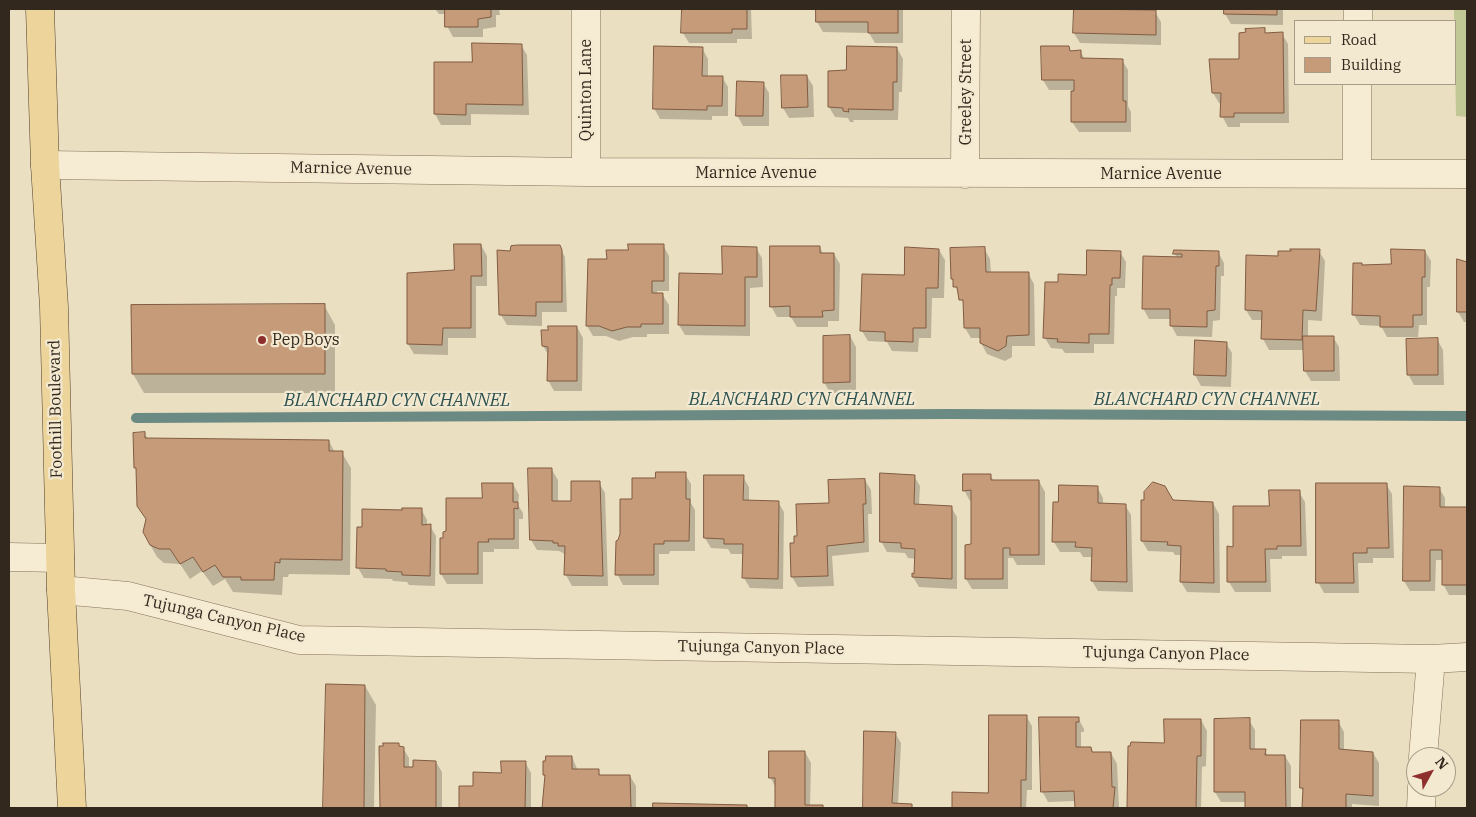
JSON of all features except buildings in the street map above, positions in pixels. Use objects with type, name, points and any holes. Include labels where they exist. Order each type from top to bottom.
[{"type":"main road","name":"Foothill Boulevard","points":[[40,9],[45,165],[54,307],[61,590],[72,808]]},
{"type":"street","name":"Quinton Lane","points":[[586,9],[586,172]]},
{"type":"street","name":"Greeley Street","points":[[965,174],[966,9]]},
{"type":"street","points":[[1356,173],[1357,85]]},
{"type":"street","name":"Marnice Avenue","points":[[45,165],[586,172],[1467,174]]},
{"type":"street","points":[[9,557],[60,558]]},
{"type":"street","name":"Tujunga Canyon Place","points":[[61,590],[128,596],[300,640],[1431,659],[1467,657]]},
{"type":"street","points":[[1424,747],[1431,659]]},
{"type":"green space","points":[[1454,9],[1467,9],[1467,117],[1456,116],[1456,20],[1454,20]]},
{"type":"waterway","name":"BLANCHARD CYN CHANNEL","points":[[136,418],[948,414],[1467,416]]},
{"type":"place","name":"Pep Boys","points":[[262,340]]}]
